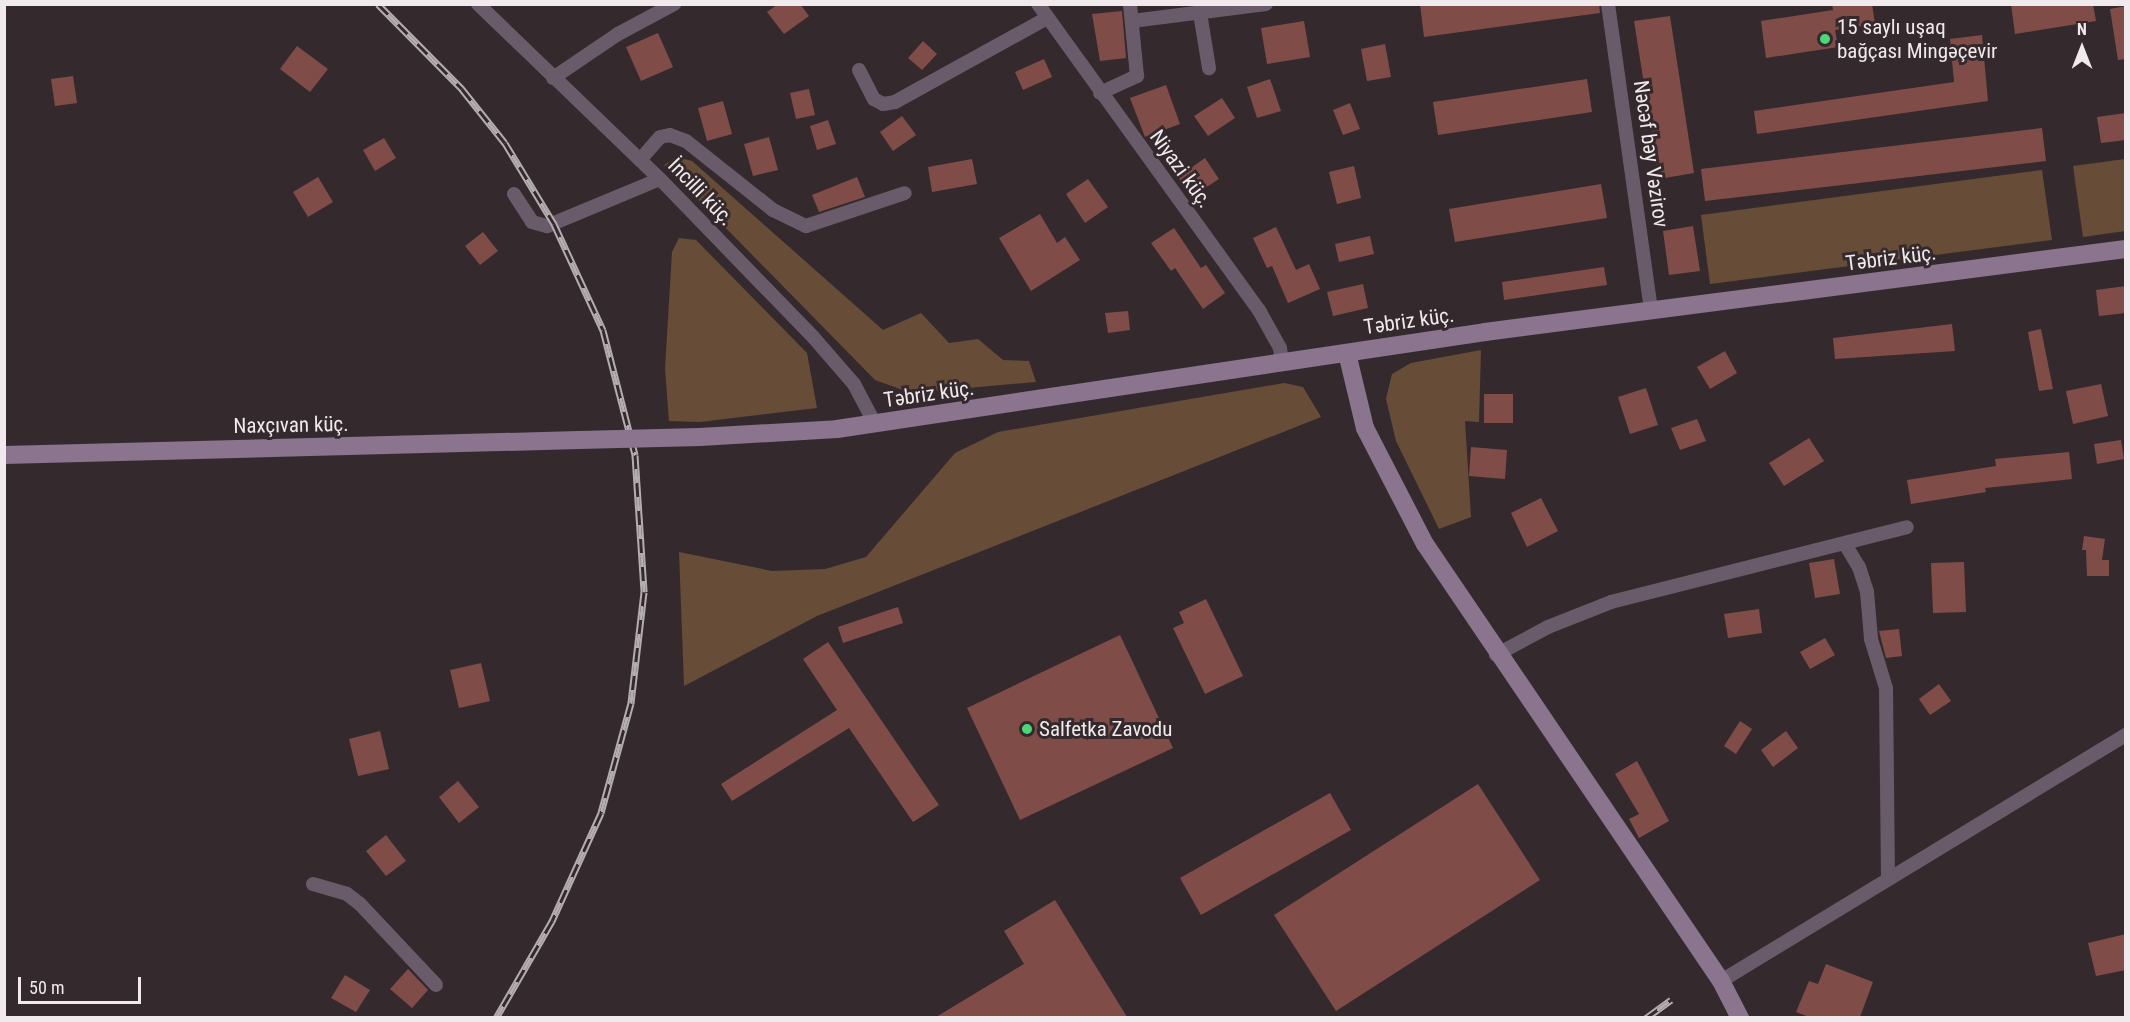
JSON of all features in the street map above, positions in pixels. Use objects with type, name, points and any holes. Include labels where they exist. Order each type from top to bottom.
[{"type":"main road","name":"Təbriz küç.","points":[[579,440],[783,434],[875,424],[1652,310],[2126,249]]},
{"type":"main road","points":[[1347,353],[1365,428],[1388,477],[1425,544],[1496,655],[1742,1014]]},
{"type":"main road","name":"Naxçıvan küç.","points":[[4,455],[579,440]]},
{"type":"street","name":"İncilli küç.","points":[[478,4],[660,179],[814,338],[854,384],[875,424]]},
{"type":"street","points":[[553,78],[618,34],[674,4]]},
{"type":"street","name":"Niyazi küç.","points":[[1038,4],[1260,312],[1280,348],[1282,363]]},
{"type":"street","points":[[1100,93],[1137,76],[1130,4]]},
{"type":"street","points":[[1132,21],[1266,4]]},
{"type":"street","name":"Nəcəf bəy Vəzirov","points":[[1608,4],[1652,310]]},
{"type":"street","points":[[1200,13],[1209,68]]},
{"type":"street","points":[[859,70],[874,99],[883,104],[895,102],[1047,18]]},
{"type":"street","points":[[640,160],[660,137],[670,135],[686,141],[773,210],[806,226],[905,193]]},
{"type":"street","points":[[514,194],[532,222],[548,225],[660,179]]},
{"type":"street","points":[[1496,655],[1548,627],[1611,602],[1907,527]]},
{"type":"street","points":[[1845,544],[1862,575],[1871,639],[1886,688],[1888,876]]},
{"type":"street","points":[[1721,981],[1888,876],[2048,785],[2126,735]]},
{"type":"street","points":[[313,884],[347,894],[360,904],[436,985]]},
{"type":"shaded area","points":[[677,157],[692,161],[883,330],[921,313],[949,343],[978,339],[1003,360],[1029,361],[1036,382],[911,393],[875,380],[664,165]]},
{"type":"shaded area","points":[[2125,159],[2125,231],[2083,237],[2073,166]]},
{"type":"shaded area","points":[[2042,170],[2052,240],[1710,284],[1701,215]]},
{"type":"shaded area","points":[[679,238],[696,240],[807,353],[817,408],[700,422],[669,421],[665,369],[672,252]]},
{"type":"shaded area","points":[[1481,350],[1479,422],[1465,421],[1471,517],[1439,529],[1396,441],[1386,399],[1392,374],[1411,363]]},
{"type":"shaded area","points":[[1284,383],[1303,387],[1321,417],[817,616],[684,686],[679,552],[772,571],[825,569],[866,557],[955,453],[998,432]]},
{"type":"building","points":[[778,4],[800,4],[809,16],[784,34],[767,12]]},
{"type":"building","points":[[1420,4],[1599,4],[1600,13],[1424,37]]},
{"type":"building","points":[[1832,4],[1872,4],[1875,24],[1835,30],[1838,47],[1766,58],[1761,21],[1833,10]]},
{"type":"building","points":[[2011,4],[2093,4],[2096,21],[2015,34]]},
{"type":"building","points":[[2126,6],[2126,59],[2118,60],[2110,9]]},
{"type":"building","points":[[1122,11],[1126,58],[1100,61],[1092,14]]},
{"type":"building","points":[[1670,16],[1694,173],[1659,179],[1634,21]]},
{"type":"building","points":[[1304,21],[1310,57],[1267,64],[1261,28]]},
{"type":"building","points":[[658,33],[673,67],[641,81],[626,47]]},
{"type":"building","points":[[1982,35],[1988,101],[1757,134],[1754,111],[1954,82],[1950,39]]},
{"type":"building","points":[[923,41],[937,54],[922,70],[908,58]]},
{"type":"building","points":[[1385,44],[1391,77],[1367,81],[1361,49]]},
{"type":"building","points":[[297,46],[328,69],[310,92],[280,69]]},
{"type":"building","points":[[1044,59],[1052,77],[1023,90],[1015,72]]},
{"type":"building","points":[[73,76],[77,103],[55,106],[51,79]]},
{"type":"building","points":[[1270,79],[1281,111],[1257,118],[1247,87]]},
{"type":"building","points":[[1587,79],[1592,112],[1438,135],[1433,102]]},
{"type":"building","points":[[1166,85],[1180,124],[1145,137],[1130,98]]},
{"type":"building","points":[[809,89],[815,115],[796,119],[790,93]]},
{"type":"building","points":[[1222,98],[1235,118],[1208,136],[1194,116]]},
{"type":"building","points":[[723,101],[732,134],[707,141],[698,108]]},
{"type":"building","points":[[1350,103],[1360,129],[1343,135],[1333,110]]},
{"type":"building","points":[[2126,113],[2126,140],[2101,143],[2097,117]]},
{"type":"building","points":[[902,116],[916,135],[893,151],[880,132]]},
{"type":"building","points":[[828,120],[836,144],[817,150],[810,126]]},
{"type":"building","points":[[2042,128],[2046,161],[1705,201],[1701,169]]},
{"type":"building","points":[[769,137],[778,170],[753,176],[744,144]]},
{"type":"building","points":[[384,138],[396,158],[375,171],[363,150]]},
{"type":"building","points":[[1205,158],[1219,179],[1191,197],[1178,177]]},
{"type":"building","points":[[972,159],[977,184],[932,192],[928,167]]},
{"type":"building","points":[[1354,166],[1361,198],[1337,204],[1329,172]]},
{"type":"building","points":[[318,177],[333,202],[308,217],[293,192]]},
{"type":"building","points":[[857,177],[865,197],[819,212],[812,195]]},
{"type":"building","points":[[1088,179],[1108,207],[1085,223],[1066,194]]},
{"type":"building","points":[[1601,184],[1607,218],[1455,242],[1449,209]]},
{"type":"building","points":[[1040,214],[1057,243],[1065,237],[1080,260],[1031,291],[999,238]]},
{"type":"building","points":[[1693,226],[1700,271],[1669,275],[1663,231]]},
{"type":"building","points":[[1276,227],[1296,270],[1309,264],[1320,289],[1288,303],[1272,266],[1267,268],[1253,238]]},
{"type":"building","points":[[1174,228],[1201,268],[1206,265],[1225,293],[1203,309],[1175,268],[1171,271],[1151,243]]},
{"type":"building","points":[[483,232],[498,251],[480,265],[465,246]]},
{"type":"building","points":[[1370,236],[1374,254],[1339,262],[1335,244]]},
{"type":"building","points":[[1604,267],[1607,285],[1504,300],[1502,282]]},
{"type":"building","points":[[1363,284],[1368,308],[1333,316],[1327,292]]},
{"type":"building","points":[[2126,286],[2126,313],[2099,316],[2096,290]]},
{"type":"building","points":[[1128,311],[1130,330],[1108,333],[1105,313]]},
{"type":"building","points":[[1952,324],[1955,351],[1835,359],[1833,338]]},
{"type":"building","points":[[2041,329],[2053,389],[2039,391],[2028,332]]},
{"type":"building","points":[[1725,351],[1737,373],[1710,389],[1697,367]]},
{"type":"building","points":[[2101,384],[2108,416],[2073,424],[2066,391]]},
{"type":"building","points":[[1646,388],[1658,425],[1630,434],[1618,397]]},
{"type":"building","points":[[1484,394],[1513,394],[1513,423],[1484,423]]},
{"type":"building","points":[[1697,419],[1706,441],[1680,450],[1671,428]]},
{"type":"building","points":[[1809,438],[1824,461],[1784,486],[1769,463]]},
{"type":"building","points":[[2121,440],[2124,459],[2097,464],[2094,444]]},
{"type":"building","points":[[1471,447],[1507,450],[1505,479],[1469,476]]},
{"type":"building","points":[[2069,452],[2072,479],[1985,488],[1986,492],[1911,504],[1907,480],[1996,466],[1995,459]]},
{"type":"building","points":[[1541,498],[1558,531],[1527,547],[1511,513]]},
{"type":"building","points":[[2084,536],[2105,539],[2102,560],[2109,560],[2109,576],[2087,576],[2086,550],[2082,550]]},
{"type":"building","points":[[1834,559],[1840,594],[1815,598],[1809,563]]},
{"type":"building","points":[[1964,562],[1966,612],[1933,613],[1931,563]]},
{"type":"building","points":[[1206,599],[1243,676],[1205,694],[1173,628],[1184,623],[1179,612]]},
{"type":"building","points":[[898,607],[903,623],[843,643],[838,627]]},
{"type":"building","points":[[1759,609],[1762,633],[1728,638],[1724,614]]},
{"type":"building","points":[[1899,629],[1902,656],[1886,658],[1879,631]]},
{"type":"building","points":[[1120,635],[1173,748],[1020,820],[967,708]]},
{"type":"building","points":[[1825,638],[1835,655],[1810,669],[1800,652]]},
{"type":"building","points":[[828,642],[939,805],[913,822],[849,728],[732,801],[721,784],[837,710],[803,659]]},
{"type":"building","points":[[481,663],[490,701],[459,708],[450,670]]},
{"type":"building","points":[[1939,684],[1951,701],[1930,715],[1919,699]]},
{"type":"building","points":[[1740,721],[1752,729],[1736,754],[1724,746]]},
{"type":"building","points":[[380,731],[389,769],[358,776],[349,739]]},
{"type":"building","points":[[1786,731],[1798,748],[1773,767],[1761,750]]},
{"type":"building","points":[[1637,761],[1669,821],[1639,838],[1629,819],[1639,814],[1615,774]]},
{"type":"building","points":[[458,781],[479,807],[459,823],[439,797]]},
{"type":"building","points":[[1478,784],[1540,880],[1336,1011],[1274,915]]},
{"type":"building","points":[[1330,793],[1351,830],[1201,915],[1180,878]]},
{"type":"building","points":[[386,835],[406,861],[386,876],[366,851]]},
{"type":"building","points":[[1055,900],[1127,1017],[936,1017],[1024,964],[1004,931]]},
{"type":"building","points":[[2126,934],[2126,970],[2096,976],[2088,943]]},
{"type":"building","points":[[1826,964],[1873,982],[1860,1017],[1809,1017],[1796,1012],[1809,981],[1818,984]]},
{"type":"building","points":[[408,969],[428,990],[412,1008],[390,989]]},
{"type":"building","points":[[345,975],[370,990],[356,1012],[331,998]]},
{"type":"railway","points":[[378,4],[462,89],[505,143],[554,224],[603,330],[635,455],[644,592],[631,703],[601,813],[552,921],[496,1018]]},
{"type":"railway","points":[[1646,1018],[1671,1000]]},
{"type":"place","name":"15 saylı uşaq bağçası Mingəçevir","points":[[1825,39]]},
{"type":"place","name":"Salfetka Zavodu","points":[[1027,729]]}]
